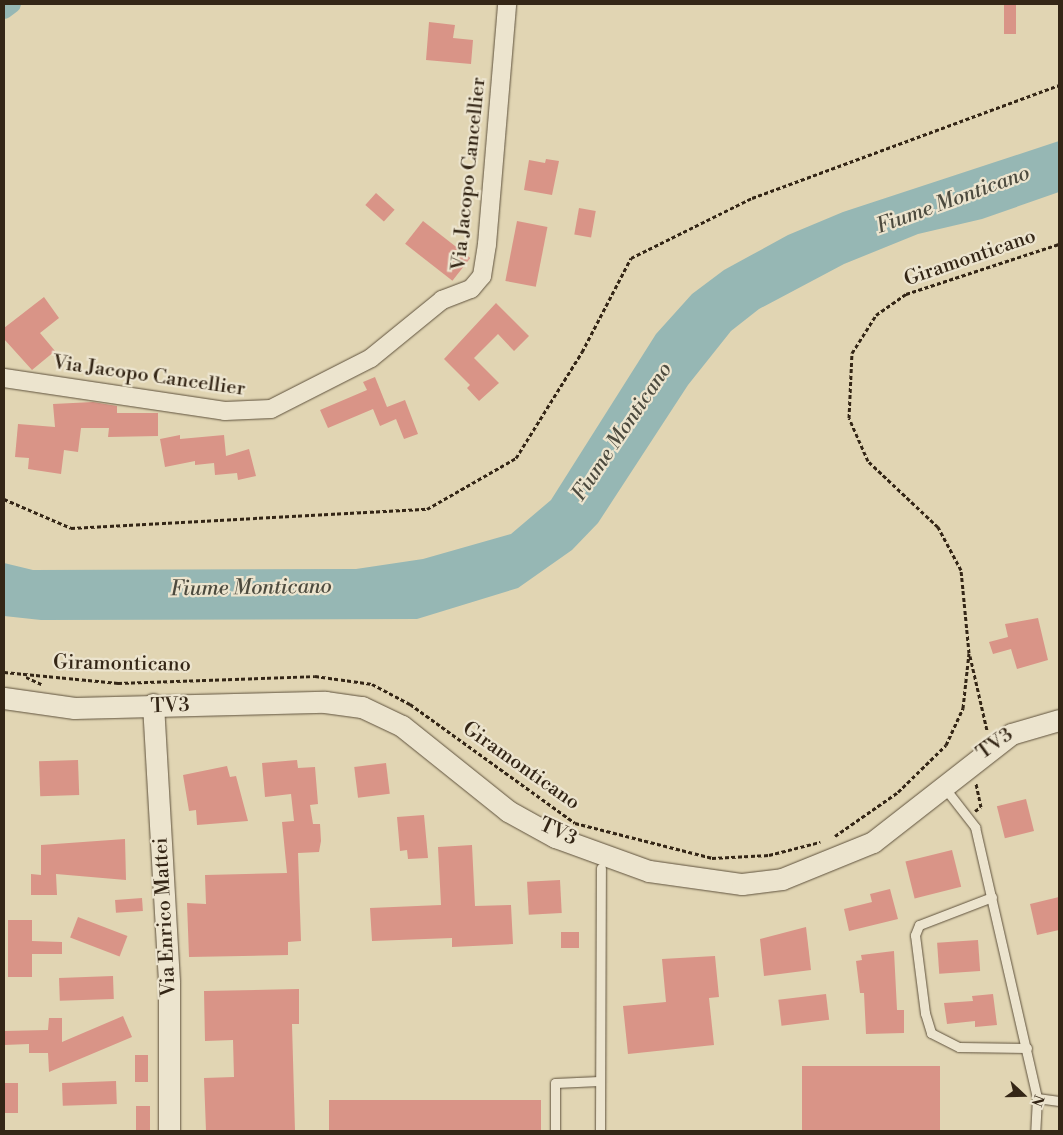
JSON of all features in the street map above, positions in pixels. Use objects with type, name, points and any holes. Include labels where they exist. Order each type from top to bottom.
[{"type":"street","name":"Via Jacopo Cancellier","points":[[4,378],[225,411],[271,409],[371,358],[442,300],[471,289],[482,276],[487,244],[507,4]]},
{"type":"street","points":[[4,698],[74,708],[153,704],[324,702],[382,714],[425,742],[508,811],[554,837],[616,862],[694,879],[742,884],[782,879],[827,864],[873,842],[944,787],[986,750],[1011,734],[1059,720]]},
{"type":"street","name":"Via Enrico Mattei","points":[[153,704],[169,982],[170,1131]]},
{"type":"lane","points":[[944,787],[975,827],[1027,1048],[1037,1098],[1036,1131]]},
{"type":"lane","points":[[600,1131],[601,868]]},
{"type":"lane","points":[[992,897],[919,925],[915,935],[925,1013],[931,1033],[960,1047],[1027,1048]]},
{"type":"lane","points":[[554,1131],[555,1083],[599,1081]]},
{"type":"lane","points":[[1037,1098],[1059,1101]]},
{"type":"path","points":[[4,499],[71,528],[427,509],[516,458],[582,352],[631,258],[752,198],[1059,85]]},
{"type":"path","name":"Giramonticano","points":[[4,672],[118,683],[315,676],[372,684],[410,704],[575,823],[712,858],[769,855],[831,839],[898,792],[946,745],[963,708],[969,653],[961,570],[938,527],[868,461],[850,418],[852,353],[876,315],[906,294],[1059,244]]},
{"type":"path","points":[[969,653],[981,693],[986,750]]},
{"type":"path","name":"TV3","points":[[966,815],[980,808],[976,778]]},
{"type":"water","name":"Fiume Monticano","points":[[1059,141],[1059,192],[982,219],[918,234],[844,264],[759,309],[731,331],[688,385],[598,523],[572,550],[518,588],[417,619],[41,620],[4,616],[4,563],[33,570],[356,569],[423,559],[511,534],[551,500],[656,334],[692,294],[724,270],[788,235],[843,212]]},
{"type":"building","points":[[1004,4],[1016,4],[1016,34],[1004,34]]},
{"type":"building","points":[[429,22],[455,25],[453,38],[473,40],[471,64],[426,60]]},
{"type":"building","points":[[546,159],[559,161],[552,195],[524,190],[529,160],[545,163]]},
{"type":"building","points":[[376,193],[395,210],[384,222],[365,205]]},
{"type":"building","points":[[579,208],[596,211],[591,238],[574,235]]},
{"type":"building","points":[[423,221],[470,258],[452,281],[405,244]]},
{"type":"building","points":[[517,221],[547,227],[536,287],[505,281]]},
{"type":"building","points":[[44,297],[59,318],[40,333],[55,351],[32,370],[4,339],[4,328]]},
{"type":"building","points":[[496,303],[529,336],[514,351],[498,334],[474,358],[499,383],[479,401],[467,388],[470,385],[444,359]]},
{"type":"building","points":[[375,377],[387,407],[405,400],[418,434],[404,439],[396,419],[380,426],[373,409],[328,428],[320,410],[367,390],[363,382]]},
{"type":"building","points":[[93,402],[117,406],[117,413],[158,413],[158,436],[108,437],[109,428],[81,428],[78,452],[64,450],[61,474],[28,469],[29,458],[15,457],[18,424],[55,427],[53,404]]},
{"type":"building","points":[[180,435],[180,439],[224,435],[226,456],[249,449],[256,476],[238,480],[237,473],[215,475],[214,463],[195,465],[195,461],[165,467],[160,439]]},
{"type":"building","points":[[1038,618],[1048,660],[1017,669],[1011,649],[993,654],[989,642],[1008,637],[1005,624]]},
{"type":"building","points":[[78,760],[79,795],[40,796],[39,761]]},
{"type":"building","points":[[297,760],[298,768],[315,767],[318,804],[310,805],[313,824],[320,824],[321,841],[319,852],[298,853],[301,941],[288,942],[288,955],[189,957],[187,903],[206,904],[205,875],[287,873],[282,822],[294,821],[291,794],[265,797],[262,763]]},
{"type":"building","points":[[386,763],[390,794],[358,798],[354,767]]},
{"type":"building","points":[[227,766],[230,777],[236,776],[248,821],[197,825],[196,810],[189,811],[183,775]]},
{"type":"building","points":[[1026,799],[1034,831],[1005,838],[997,806]]},
{"type":"building","points":[[424,815],[428,858],[408,859],[407,850],[400,851],[397,817]]},
{"type":"building","points":[[125,839],[126,880],[56,874],[57,895],[31,895],[31,874],[41,875],[41,845]]},
{"type":"building","points":[[472,845],[475,906],[511,905],[513,944],[452,947],[452,938],[372,941],[370,908],[441,905],[438,847]]},
{"type":"building","points":[[952,850],[961,887],[915,898],[905,862]]},
{"type":"building","points":[[560,880],[562,913],[529,915],[527,882]]},
{"type":"building","points":[[890,889],[898,919],[849,931],[844,909],[872,902],[870,894]]},
{"type":"building","points":[[1059,897],[1059,930],[1037,935],[1030,904]]},
{"type":"building","points":[[142,898],[143,911],[116,913],[115,900]]},
{"type":"building","points":[[78,917],[127,936],[120,957],[70,938]]},
{"type":"building","points":[[8,920],[32,920],[32,941],[62,942],[62,954],[32,954],[32,977],[8,977]]},
{"type":"building","points":[[806,927],[811,970],[764,976],[760,939]]},
{"type":"building","points":[[561,932],[579,932],[579,948],[561,948]]},
{"type":"building","points":[[978,940],[980,971],[939,974],[937,943]]},
{"type":"building","points":[[894,951],[897,1010],[904,1010],[904,1033],[866,1034],[864,993],[860,993],[856,961],[862,960],[861,955]]},
{"type":"building","points":[[715,956],[719,997],[709,998],[714,1045],[628,1054],[623,1006],[666,1002],[662,959]]},
{"type":"building","points":[[113,976],[114,999],[60,1001],[59,978]]},
{"type":"building","points":[[299,989],[299,1024],[292,1024],[295,1131],[206,1131],[204,1078],[234,1077],[233,1040],[205,1041],[204,991]]},
{"type":"building","points":[[826,994],[829,1020],[782,1026],[778,1000]]},
{"type":"building","points":[[993,994],[997,1025],[975,1027],[975,1021],[947,1024],[944,1003],[973,1001],[972,996]]},
{"type":"building","points":[[123,1016],[132,1037],[49,1072],[48,1053],[29,1053],[29,1044],[4,1045],[4,1031],[48,1030],[49,1018],[62,1018],[62,1042]]},
{"type":"building","points":[[135,1055],[148,1055],[148,1082],[135,1082]]},
{"type":"building","points":[[802,1066],[940,1066],[940,1131],[802,1131]]},
{"type":"building","points":[[116,1081],[117,1104],[63,1106],[62,1083]]},
{"type":"building","points":[[4,1083],[18,1083],[18,1113],[4,1113]]},
{"type":"building","points":[[329,1100],[541,1100],[541,1131],[329,1131]]},
{"type":"building","points":[[136,1106],[150,1106],[150,1131],[136,1131]]},
{"type":"waterway","points":[[4,10],[12,4]]}]
